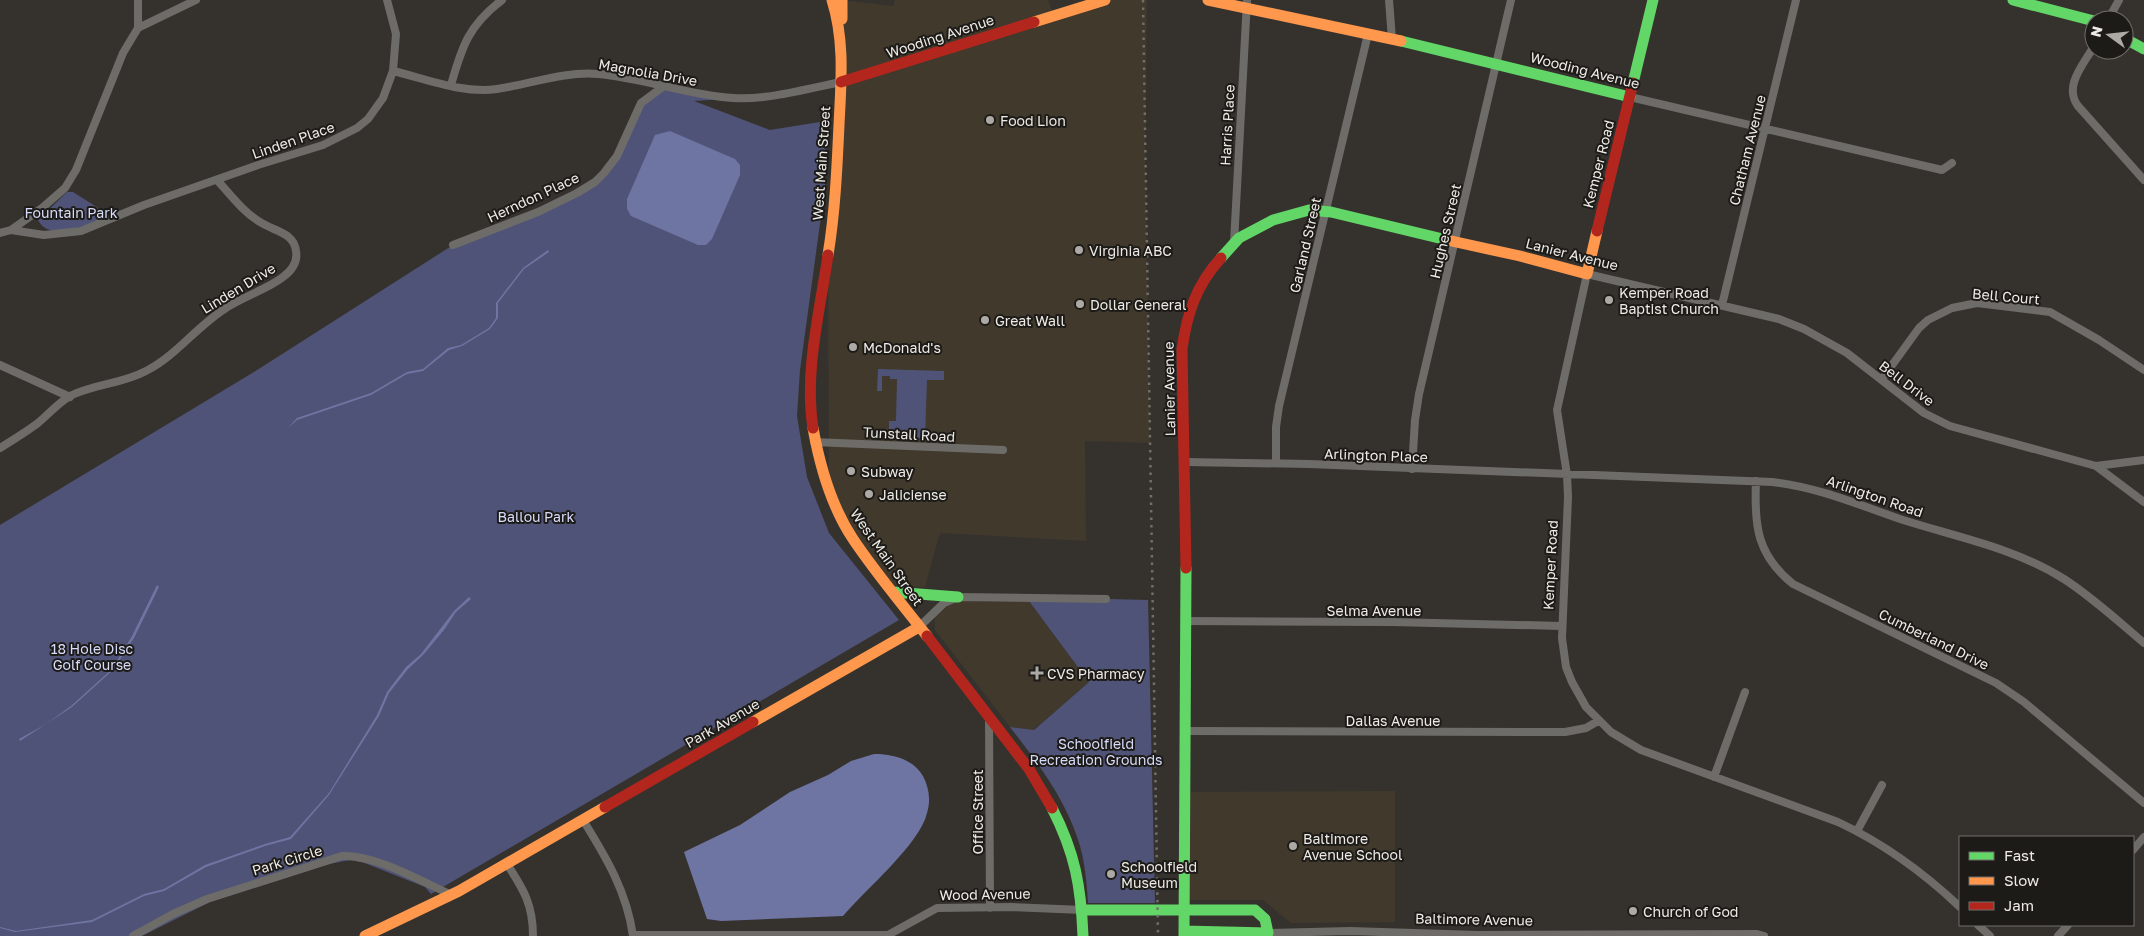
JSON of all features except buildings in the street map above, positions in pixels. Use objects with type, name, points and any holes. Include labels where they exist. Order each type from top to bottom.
[{"type":"street","points":[[12,230],[65,188],[72,176],[88,144],[123,53],[138,28],[138,0]]},
{"type":"street","points":[[138,28],[196,0]]},
{"type":"street","name":"Linden Place","points":[[217,180],[323,145],[357,128],[368,119],[383,98],[393,71],[396,34],[387,0]]},
{"type":"street","points":[[451,86],[469,34],[487,11],[502,0]]},
{"type":"street","name":"West Main Street","points":[[832,0],[841,46],[835,205],[810,381],[810,410],[814,442],[821,473],[840,518],[852,538],[1032,772],[1062,825],[1072,852],[1083,910],[1083,936]]},
{"type":"street","points":[[841,46],[842,0]]},
{"type":"street","name":"Wooding Avenue","points":[[841,82],[1104,0]]},
{"type":"street","name":"Wooding Avenue","points":[[1208,0],[1247,4],[1942,170],[1952,163]]},
{"type":"street","points":[[1389,0],[1392,39]]},
{"type":"street","name":"Hughes Street","points":[[1412,469],[1415,420],[1419,394],[1512,0]]},
{"type":"street","name":"Kemper Road","points":[[1653,0],[1558,401],[1558,423],[1567,475],[1562,626],[1564,654],[1572,682],[1586,707],[1598,721],[1618,737],[1641,750],[1857,831],[1898,854],[1925,875],[1959,906]]},
{"type":"street","name":"Chatham Avenue","points":[[1722,305],[1796,0]]},
{"type":"street","points":[[2012,0],[2084,18]]},
{"type":"street","name":"Harris Place","points":[[1234,243],[1240,98],[1247,4]]},
{"type":"street","name":"Garland Street","points":[[1276,463],[1276,427],[1279,406],[1368,34]]},
{"type":"street","points":[[2086,60],[2073,82],[2072,95],[2078,106],[2144,180]]},
{"type":"street","name":"Magnolia Drive","points":[[393,71],[451,86],[481,90],[497,89],[578,74],[618,77],[703,95],[749,98],[841,82]]},
{"type":"street","name":"Herndon Place","points":[[453,245],[538,212],[595,182],[617,156],[641,103],[664,86]]},
{"type":"street","points":[[0,233],[12,230],[44,235],[72,234],[217,180]]},
{"type":"street","name":"Linden Drive","points":[[0,448],[22,435],[70,397],[86,389],[134,377],[155,366],[167,358],[196,330],[226,307],[283,277],[294,265],[296,250],[290,238],[258,221],[217,180]]},
{"type":"street","name":"Lanier Avenue","points":[[1184,933],[1186,621],[1182,350],[1186,321],[1194,298],[1204,278],[1240,238],[1283,216],[1309,210],[1326,211],[1722,305]]},
{"type":"street","name":"Bell Court","points":[[1882,379],[1919,328],[1928,320],[1952,308],[1977,303],[2050,312],[2099,340],[2144,370]]},
{"type":"street","name":"Bell Drive","points":[[1722,305],[1779,319],[1804,329],[1847,353],[1924,414],[1950,426],[2096,466],[2144,460]]},
{"type":"street","points":[[0,365],[70,397]]},
{"type":"street","name":"Tunstall Road","points":[[814,442],[1003,450]]},
{"type":"street","name":"Arlington Place","points":[[1185,462],[1276,463],[1567,475]]},
{"type":"street","points":[[2096,466],[2144,502]]},
{"type":"street","name":"Arlington Road","points":[[1567,475],[1756,481],[1794,484],[1819,490],[2022,558],[2063,578],[2144,643]]},
{"type":"street","name":"Cumberland Drive","points":[[1756,481],[1756,520],[1759,539],[1766,555],[1781,574],[1793,584],[1996,683],[2024,702],[2144,803]]},
{"type":"street","points":[[892,592],[958,597],[1106,599]]},
{"type":"street","name":"Park Avenue","points":[[365,936],[452,895],[584,820],[918,626],[944,603],[958,597]]},
{"type":"street","name":"Selma Avenue","points":[[1186,621],[1562,626]]},
{"type":"street","points":[[1714,777],[1745,692]]},
{"type":"street","name":"Office Street","points":[[989,717],[990,908]]},
{"type":"street","name":"Dallas Avenue","points":[[1185,731],[1272,733],[1565,732],[1586,728],[1598,721]]},
{"type":"street","points":[[1857,831],[1882,785]]},
{"type":"street","points":[[584,820],[615,873],[627,907],[633,936]]},
{"type":"street","points":[[2134,849],[2144,837]]},
{"type":"street","name":"Park Circle","points":[[133,936],[173,914],[207,899],[342,856],[352,856],[374,861],[452,895]]},
{"type":"street","points":[[507,864],[528,900],[532,916],[533,936]]},
{"type":"street","name":"Wood Avenue","points":[[633,936],[888,935],[937,908],[1254,910],[1264,916],[1268,923],[1268,932]]},
{"type":"street","points":[[1979,926],[1990,936]]},
{"type":"street","points":[[2058,936],[2067,926]]},
{"type":"street","name":"Baltimore Avenue","points":[[1184,933],[1268,932],[1299,934],[1350,931],[1478,935],[1757,934],[1764,936]]},
{"type":"shaded area","points":[[895,0],[1048,0],[1054,15],[1105,0],[1147,0],[1145,151],[1150,443],[1085,441],[1086,541],[941,533],[925,587],[888,586],[829,495],[828,258],[842,5],[848,1],[893,6]]},
{"type":"shaded area","points":[[670,131],[735,159],[740,165],[740,175],[712,239],[706,245],[698,245],[631,216],[627,209],[627,199],[655,135]]},
{"type":"shaded area","points":[[548,250],[549,252],[524,269],[498,303],[498,318],[490,329],[462,346],[449,350],[423,371],[407,374],[371,395],[297,420],[288,428],[297,418],[371,393],[407,372],[423,369],[448,348],[461,345],[489,328],[496,318],[496,303],[523,268]]},
{"type":"shaded area","points":[[157,585],[159,587],[134,638],[113,670],[72,707],[46,724],[71,706],[112,669],[132,636]]},
{"type":"shaded area","points":[[469,597],[471,599],[456,612],[444,630],[389,693],[379,716],[329,795],[291,839],[206,867],[164,891],[144,896],[92,922],[15,932],[0,928],[16,931],[92,920],[144,894],[164,889],[205,865],[290,837],[329,793],[377,715],[387,692],[406,667],[421,654],[454,611]]},
{"type":"shaded area","points":[[1026,597],[1089,682],[1033,730],[1010,727],[935,630],[935,612],[949,600]]},
{"type":"shaded area","points":[[46,724],[20,741],[19,739]]},
{"type":"shaded area","points":[[874,754],[895,756],[914,765],[919,770],[927,785],[928,808],[922,825],[914,839],[843,916],[721,921],[707,919],[684,852],[740,825],[790,792],[828,775],[851,761]]},
{"type":"shaded area","name":"Baltimore Avenue School","points":[[1395,791],[1395,922],[1291,923],[1263,900],[1190,900],[1190,792]]},
{"type":"green space","name":"Ballou Park","points":[[664,86],[703,95],[766,96],[694,101],[770,130],[826,121],[825,187],[800,370],[797,416],[807,477],[829,533],[899,620],[431,894],[425,887],[362,862],[350,860],[329,864],[210,902],[142,936],[0,936],[0,525],[254,372],[453,245],[584,190],[609,167],[646,97]]},
{"type":"green space","name":"Fountain Park","points":[[67,192],[73,192],[103,211],[102,218],[87,225],[68,230],[50,230],[43,227],[38,220]]},
{"type":"green space","points":[[878,369],[944,371],[944,380],[927,380],[925,438],[889,437],[889,421],[896,421],[897,379],[890,379],[890,376],[882,376],[882,391],[877,391]]},
{"type":"green space","name":"Schoolfield Recreation Grounds","points":[[1026,597],[1148,600],[1155,903],[1088,903],[1082,853],[1068,813],[1051,783],[1010,727],[1034,730],[1089,682]]},
{"type":"railway","points":[[1143,0],[1158,936]]},
{"type":"traffic: fast","points":[[1633,83],[1653,0]]},
{"type":"traffic: fast","points":[[2013,0],[2084,18]]},
{"type":"traffic: fast","points":[[1401,41],[1630,97]]},
{"type":"traffic: fast","points":[[2134,44],[2144,49]]},
{"type":"traffic: fast","points":[[1221,258],[1239,238],[1273,220],[1309,210],[1331,212],[1447,240]]},
{"type":"traffic: fast","points":[[1184,936],[1186,568]]},
{"type":"traffic: fast","points":[[893,592],[958,597]]},
{"type":"traffic: fast","points":[[1052,808],[1066,840],[1075,870],[1081,901],[1083,936]]},
{"type":"traffic: fast","points":[[1083,910],[1255,910],[1265,919],[1268,933],[1184,931]]},
{"type":"traffic: slow","points":[[828,255],[835,190],[841,78],[839,31],[832,0]]},
{"type":"traffic: slow","points":[[842,0],[842,19]]},
{"type":"traffic: slow","points":[[1034,22],[1105,0]]},
{"type":"traffic: slow","points":[[1208,0],[1401,41]]},
{"type":"traffic: slow","points":[[1447,240],[1520,256],[1587,274],[1597,231]]},
{"type":"traffic: slow","points":[[813,428],[827,486],[845,526],[870,564],[927,636]]},
{"type":"traffic: slow","points":[[753,722],[919,627]]},
{"type":"traffic: slow","points":[[365,936],[459,891],[605,807]]},
{"type":"traffic: jam","points":[[841,82],[1034,22]]},
{"type":"traffic: jam","points":[[1597,231],[1633,83]]},
{"type":"traffic: jam","points":[[813,428],[810,385],[817,319],[828,255]]},
{"type":"traffic: jam","points":[[1186,568],[1182,349],[1194,300],[1212,268],[1221,258]]},
{"type":"traffic: jam","points":[[927,636],[1029,769],[1052,808]]},
{"type":"traffic: jam","points":[[605,807],[753,722]]},
{"type":"place","name":"Food Lion","points":[[990,120]]},
{"type":"place","name":"Virginia ABC","points":[[1079,250]]},
{"type":"place","name":"Kemper Road Baptist Church","points":[[1609,300]]},
{"type":"place","name":"Dollar General","points":[[1080,304]]},
{"type":"place","name":"Great Wall","points":[[985,320]]},
{"type":"place","name":"McDonald's","points":[[853,347]]},
{"type":"place","name":"Subway","points":[[851,471]]},
{"type":"place","name":"Jaliciense","points":[[869,494]]},
{"type":"place","name":"CVS Pharmacy","points":[[1037,673]]},
{"type":"place","name":"Baltimore Avenue School","points":[[1293,846]]},
{"type":"place","name":"Schoolfield Museum","points":[[1111,874]]},
{"type":"place","name":"Church of God","points":[[1633,911]]},
{"type":"park label","name":"18 Hole Disc Golf Course","points":[[92,656]]}]
